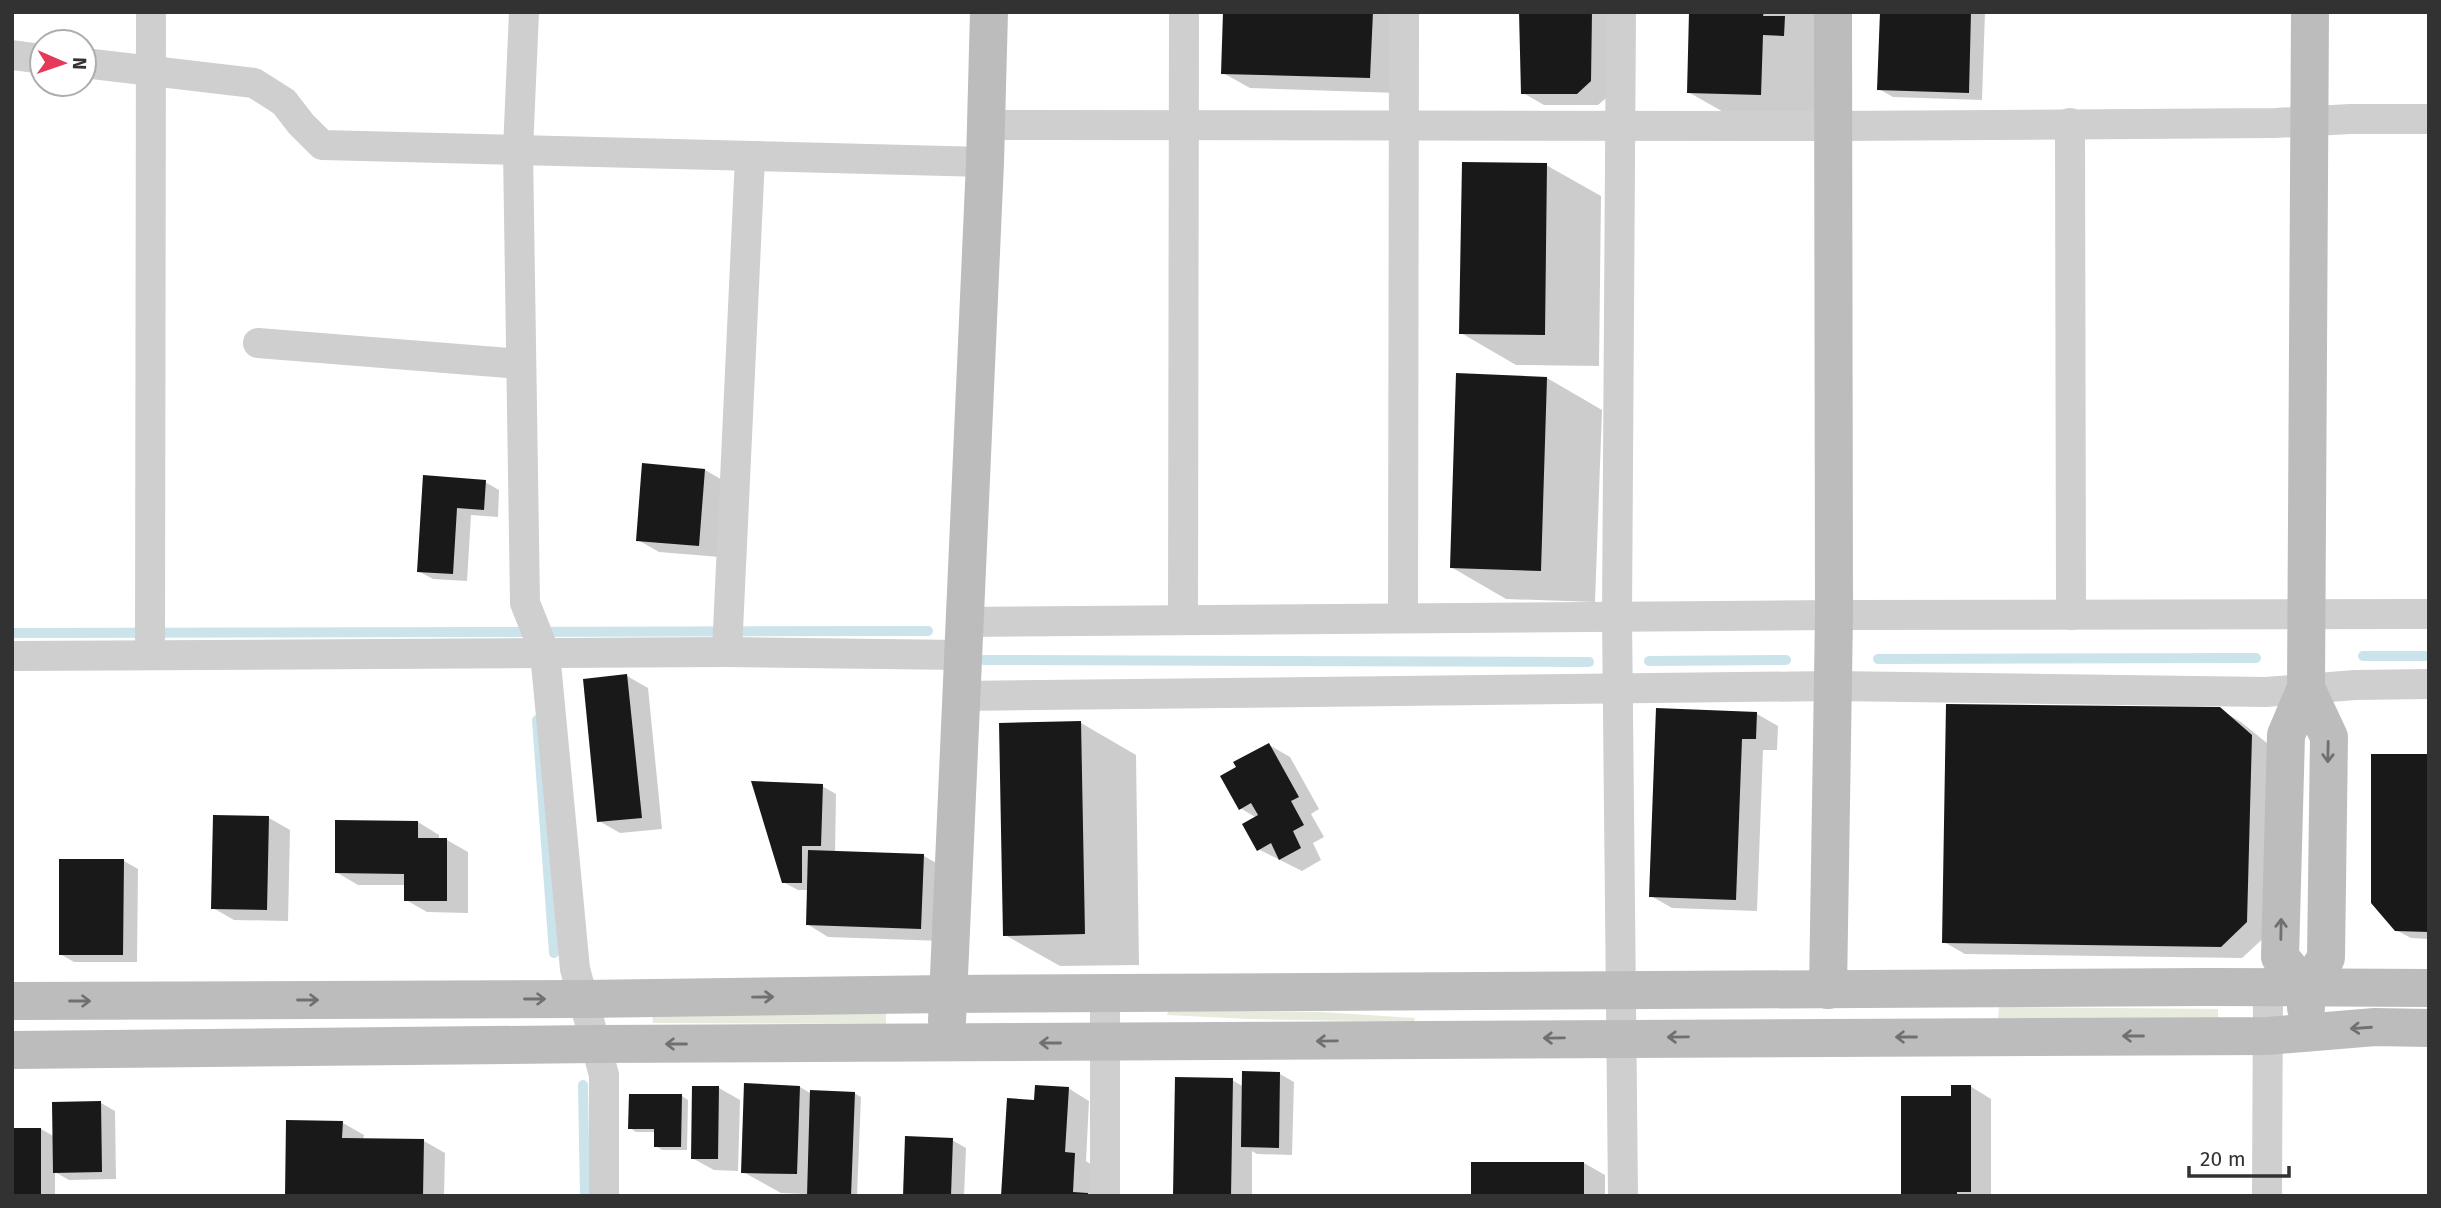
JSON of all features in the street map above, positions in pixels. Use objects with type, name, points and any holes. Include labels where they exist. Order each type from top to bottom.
[{"type":"street","points":[[150,640],[151,12]]},
{"type":"street","points":[[524,12],[518,150],[525,603],[536,644],[575,969],[604,1075],[604,1196]]},
{"type":"street","points":[[946,1043],[986,143],[989,12]]},
{"type":"street","points":[[1183,619],[1184,12]]},
{"type":"street","points":[[1403,617],[1404,12]]},
{"type":"street","points":[[1621,12],[1617,616],[1623,1196]]},
{"type":"street","points":[[1828,990],[1834,615],[1833,12]]},
{"type":"street","points":[[2306,1033],[2305,989],[2326,958],[2329,737],[2306,688],[2310,12]]},
{"type":"street","points":[[98,65],[254,83],[284,102],[322,145],[750,157],[986,143],[1184,125],[1833,126],[2275,123],[2429,119]]},
{"type":"street","points":[[2070,123],[2071,615]]},
{"type":"street","points":[[727,638],[750,157]]},
{"type":"street","points":[[257,343],[521,364]]},
{"type":"street","points":[[12,656],[150,640],[536,644],[727,638],[963,638],[1183,619],[2429,614]]},
{"type":"street","points":[[960,696],[1833,686],[2266,692],[2355,685],[2429,684]]},
{"type":"street","points":[[2267,1196],[2268,988]]},
{"type":"street","points":[[12,1001],[2429,988]]},
{"type":"street","points":[[1105,995],[1105,1196]]},
{"type":"street","points":[[12,1050],[1622,1037],[2267,1036],[2375,1027],[2429,1028]]},
{"type":"shaded area","points":[[1999,1007],[2218,1009],[2218,1020],[1998,1018]]},
{"type":"shaded area","points":[[1168,1011],[1321,1012],[1415,1018],[1414,1022],[1249,1019],[1167,1015]]},
{"type":"shaded area","points":[[652,1013],[886,1013],[886,1024],[653,1023]]},
{"type":"building","points":[[1223,12],[1373,12],[1370,78],[1221,74]]},
{"type":"building","points":[[1519,12],[1592,12],[1591,81],[1577,94],[1521,94]]},
{"type":"building","points":[[1689,12],[1764,12],[1763,16],[1785,16],[1784,36],[1763,35],[1761,95],[1687,93]]},
{"type":"building","points":[[1880,12],[1971,12],[1969,93],[1877,90]]},
{"type":"building","points":[[1462,162],[1547,163],[1545,335],[1459,334]]},
{"type":"building","points":[[1456,373],[1547,377],[1541,571],[1450,568]]},
{"type":"building","points":[[642,463],[705,469],[699,546],[636,541]]},
{"type":"building","points":[[423,475],[486,480],[484,510],[457,508],[453,574],[417,572]]},
{"type":"building","points":[[627,674],[642,818],[597,822],[583,679]]},
{"type":"building","points":[[1946,704],[2220,707],[2252,735],[2247,922],[2221,947],[1942,943]]},
{"type":"building","points":[[1656,708],[1757,712],[1756,739],[1742,739],[1736,900],[1649,897]]},
{"type":"building","points":[[1081,721],[1085,934],[1003,936],[999,723]]},
{"type":"building","points":[[1269,743],[1299,797],[1291,801],[1304,825],[1293,831],[1301,848],[1279,860],[1271,843],[1257,851],[1242,824],[1258,815],[1251,803],[1239,810],[1220,776],[1236,767],[1233,762]]},
{"type":"building","points":[[2371,754],[2429,754],[2429,932],[2395,931],[2371,903]]},
{"type":"building","points":[[751,781],[823,784],[821,846],[802,846],[802,883],[782,883]]},
{"type":"building","points":[[213,815],[269,816],[267,910],[211,909]]},
{"type":"building","points":[[335,820],[418,821],[418,838],[447,838],[447,901],[404,901],[404,874],[335,873]]},
{"type":"building","points":[[808,850],[924,854],[921,929],[806,925]]},
{"type":"building","points":[[59,859],[124,859],[123,955],[59,955]]},
{"type":"building","points":[[1242,1071],[1280,1072],[1279,1148],[1241,1147]]},
{"type":"building","points":[[1175,1077],[1233,1078],[1231,1196],[1173,1196]]},
{"type":"building","points":[[744,1083],[800,1086],[797,1174],[741,1173]]},
{"type":"building","points":[[1035,1085],[1069,1087],[1065,1152],[1075,1153],[1073,1192],[1088,1193],[1088,1196],[1001,1196],[1007,1098],[1034,1100]]},
{"type":"building","points":[[1951,1085],[1971,1085],[1971,1192],[1957,1192],[1957,1196],[1901,1196],[1901,1096],[1951,1096]]},
{"type":"building","points":[[692,1086],[719,1086],[718,1159],[691,1159]]},
{"type":"building","points":[[810,1090],[855,1092],[851,1196],[807,1196]]},
{"type":"building","points":[[629,1094],[682,1094],[681,1147],[654,1147],[654,1129],[628,1129]]},
{"type":"building","points":[[101,1101],[102,1172],[53,1173],[52,1102]]},
{"type":"building","points":[[286,1120],[343,1121],[342,1138],[424,1139],[423,1196],[285,1196]]},
{"type":"building","points":[[12,1128],[41,1128],[41,1194],[12,1194]]},
{"type":"building","points":[[905,1136],[953,1138],[951,1196],[903,1196]]},
{"type":"building","points":[[1471,1162],[1584,1162],[1584,1196],[1471,1196]]},
{"type":"waterway","points":[[12,633],[928,631]]},
{"type":"waterway","points":[[2363,656],[2429,656]]},
{"type":"waterway","points":[[1878,659],[2256,658]]},
{"type":"waterway","points":[[984,660],[1589,662]]},
{"type":"waterway","points":[[1649,661],[1786,660]]},
{"type":"waterway","points":[[537,720],[554,953]]},
{"type":"waterway","points":[[583,1085],[585,1196]]}]
